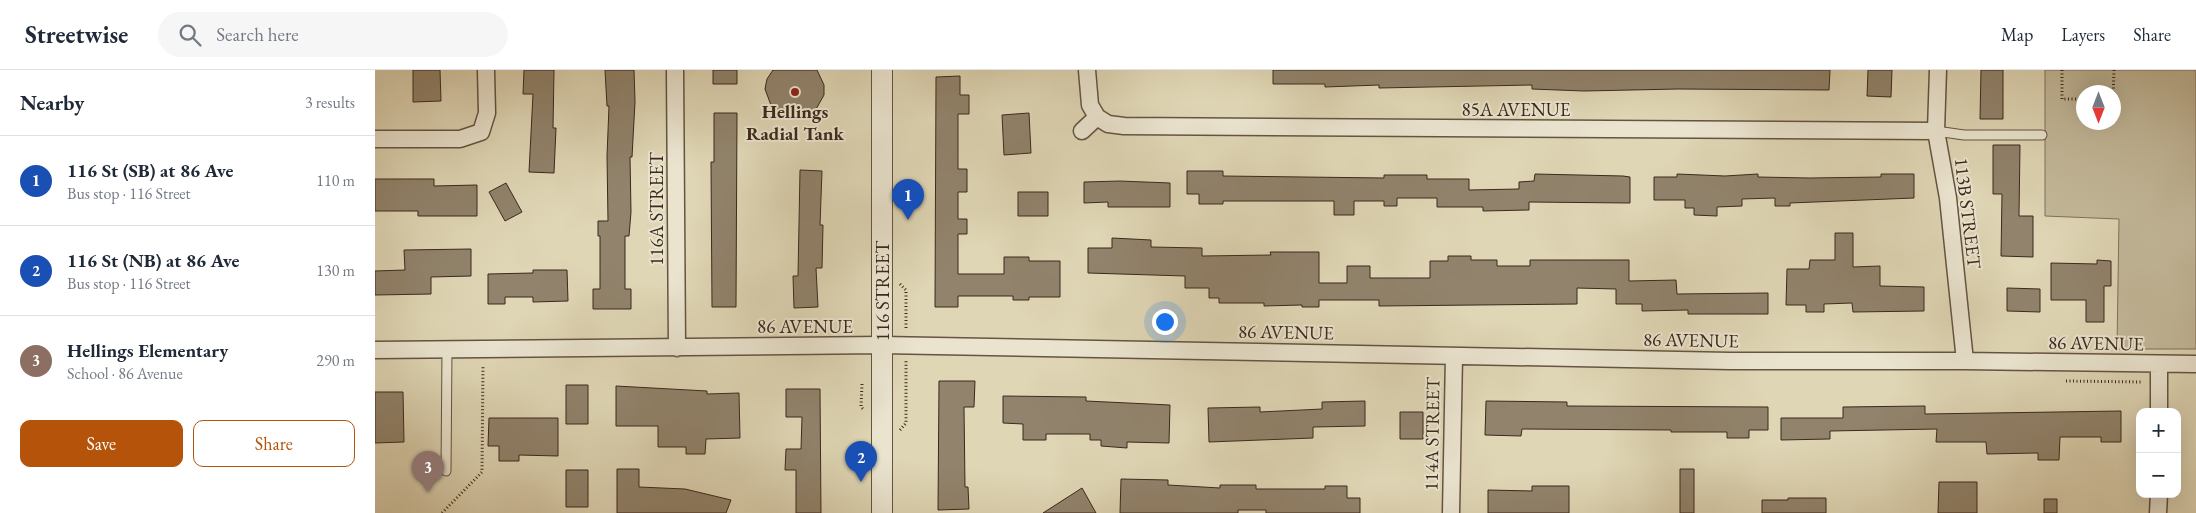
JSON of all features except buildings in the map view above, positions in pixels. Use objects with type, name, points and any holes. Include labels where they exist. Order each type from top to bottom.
[{"type":"street","points":[[375,139],[460,138],[481,132],[487,112],[487,70]]},
{"type":"street","name":"116A STREET","points":[[675,70],[677,348]]},
{"type":"street","name":"116 STREET","points":[[881,513],[882,70]]},
{"type":"street","points":[[1083,131],[1097,117],[1090,105],[1087,70]]},
{"type":"street","name":"113B STREET","points":[[1938,70],[1936,131],[1948,198],[1965,361]]},
{"type":"street","name":"85A AVENUE","points":[[1097,117],[1108,124],[1124,126],[1936,131]]},
{"type":"street","name":"86 AVENUE","points":[[375,350],[882,345],[1730,361],[1965,361],[2196,364]]},
{"type":"street","name":"114A STREET","points":[[1451,513],[1454,356]]},
{"type":"street","points":[[2159,364],[2159,408]]},
{"type":"street","points":[[2159,498],[2159,513]]},
{"type":"lane","points":[[1936,131],[1964,135],[2042,135]]},
{"type":"lane","points":[[446,471],[447,350]]},
{"type":"path","points":[[2062,70],[2062,98],[2076,99]]},
{"type":"path","points":[[2113,85],[2114,70]]},
{"type":"path","points":[[442,513],[482,472],[483,366]]},
{"type":"shaded area","points":[[2045,70],[2196,70],[2196,349],[2117,349],[2119,219],[2045,216]]},
{"type":"place","name":"Hellings Radial Tank","points":[[795,92]]},
{"type":"place","name":"116 St (SB) at 86 Ave","points":[[908,220]]},
{"type":"place","name":"116 St (NB) at 86 Ave","points":[[861,482]]},
{"type":"place","name":"Hellings Elementary","points":[[428,492]]}]
